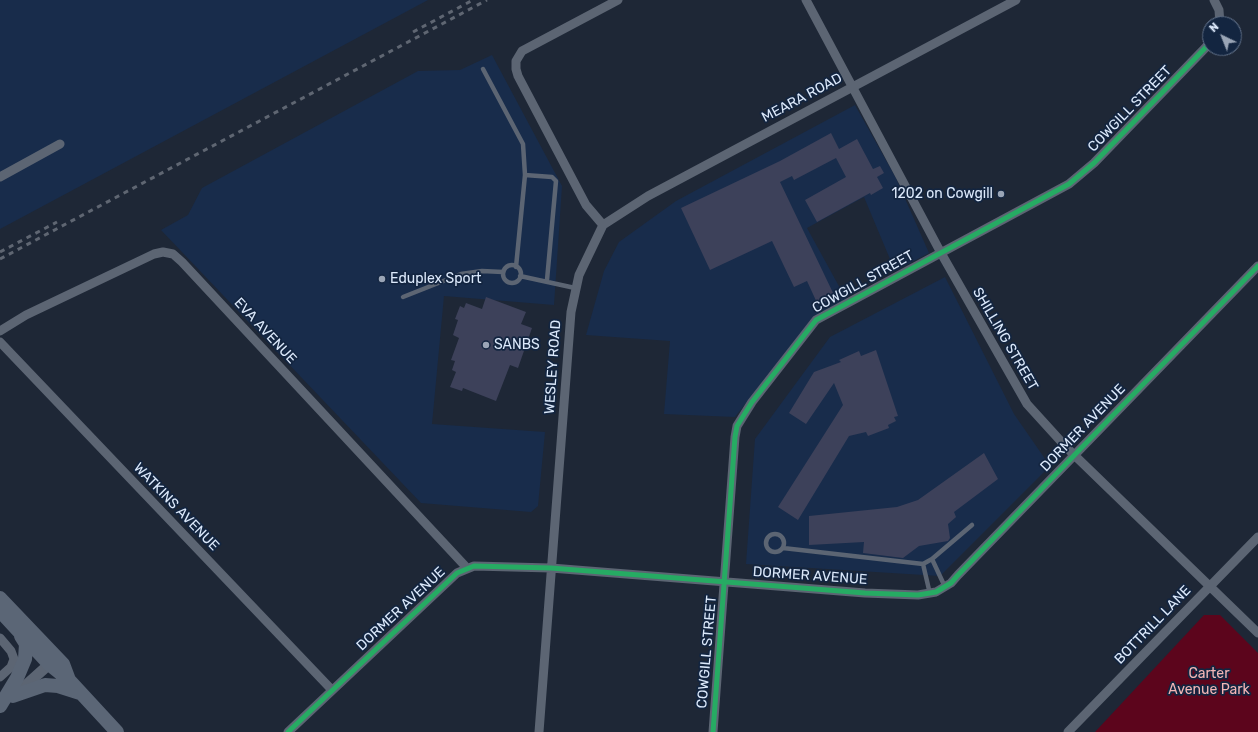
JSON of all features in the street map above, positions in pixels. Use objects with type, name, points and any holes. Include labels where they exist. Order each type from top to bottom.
[{"type":"main road","points":[[0,598],[69,680],[117,732]]},
{"type":"main road","points":[[0,611],[18,631],[53,661]]},
{"type":"main road","points":[[0,706],[19,675],[25,659],[26,644],[18,631]]},
{"type":"main road","points":[[13,696],[39,686],[51,684],[82,694]]},
{"type":"street","points":[[603,225],[586,205],[516,69],[516,61],[522,51],[618,0]]},
{"type":"street","name":"SHILLING STREET","points":[[806,0],[941,253],[1017,390],[1043,424],[1258,633]]},
{"type":"street","name":"MEARA ROAD","points":[[603,225],[648,196],[1016,0]]},
{"type":"street","points":[[1214,0],[1219,10],[1219,16]]},
{"type":"street","name":"COWGILL STREET","points":[[713,732],[735,437],[737,426],[743,416],[816,320],[1057,191],[1083,174],[1202,51]]},
{"type":"street","points":[[0,177],[60,144]]},
{"type":"street","name":"WESLEY ROAD","points":[[539,732],[571,312],[575,288],[583,264],[603,225]]},
{"type":"street","name":"EVA AVENUE","points":[[0,331],[33,312],[154,254],[163,252],[173,254],[467,568]]},
{"type":"street","name":"DORMER AVENUE","points":[[288,732],[457,573],[474,566],[551,568],[865,593],[918,595],[930,594],[945,587],[982,552],[1258,266]]},
{"type":"street","name":"WATKINS AVENUE","points":[[0,342],[332,690]]},
{"type":"street","name":"BOTTRILL LANE","points":[[1068,732],[1258,537]]},
{"type":"street","points":[[0,638],[11,651],[14,659],[11,667],[0,677]]},
{"type":"street","points":[[0,706],[53,661]]},
{"type":"lane","points":[[483,69],[522,144],[526,175],[516,267]]},
{"type":"lane","points":[[526,175],[552,177],[556,181],[546,280]]},
{"type":"lane","points":[[403,297],[461,274],[482,271],[503,272],[509,266],[516,267],[520,271],[518,281],[510,283],[505,280],[503,272]]},
{"type":"lane","points":[[520,276],[546,280],[575,288]]},
{"type":"lane","points":[[783,548],[784,541],[780,535],[774,534],[768,538],[766,544],[770,550],[777,552],[783,548],[923,564],[932,559],[972,525]]},
{"type":"lane","points":[[932,559],[945,587]]},
{"type":"lane","points":[[923,564],[930,594]]},
{"type":"shaded area","points":[[0,0],[428,0],[0,229]]},
{"type":"shaded area","name":"Eduplex Sport","points":[[492,55],[562,186],[554,305],[444,296],[432,424],[545,432],[538,506],[531,512],[421,503],[161,230],[188,215],[202,188],[418,71],[460,70]]},
{"type":"shaded area","points":[[855,105],[896,178],[929,253],[895,271],[864,197],[807,228],[846,299],[813,317],[735,417],[664,414],[670,341],[586,335],[604,271],[619,242],[676,201]]},
{"type":"shaded area","points":[[945,277],[1014,414],[1050,466],[940,576],[746,564],[755,439],[830,337]]},
{"type":"green space","name":"Carter Avenue Park","points":[[1204,615],[1220,615],[1258,653],[1258,732],[1095,732]]},
{"type":"building","points":[[831,133],[839,149],[857,139],[873,169],[880,166],[884,173],[877,177],[883,188],[871,195],[870,193],[817,222],[805,200],[846,177],[836,158],[794,180],[792,176],[780,182],[835,297],[818,305],[807,281],[794,287],[772,241],[710,270],[681,208],[780,161]]},
{"type":"building","name":"SANBS","points":[[486,297],[526,312],[521,324],[532,328],[518,368],[510,365],[496,401],[463,388],[462,391],[450,387],[456,372],[452,370],[455,361],[451,360],[459,338],[453,335],[458,320],[455,319],[460,306],[464,308],[466,303],[482,309]]},
{"type":"building","points":[[876,350],[898,416],[894,417],[896,421],[888,425],[889,428],[868,436],[866,432],[849,436],[798,520],[778,507],[843,405],[834,383],[806,424],[789,413],[814,372],[841,362],[839,360],[859,351],[861,356]]},
{"type":"building","points":[[984,453],[998,479],[954,512],[956,517],[948,524],[950,538],[948,541],[919,546],[903,558],[863,553],[864,542],[809,545],[809,516],[897,507],[918,500]]},
{"type":"railway","points":[[413,32],[473,0]]},
{"type":"railway","points":[[0,259],[487,0]]},
{"type":"railway","points":[[0,252],[57,222]]},
{"type":"cycle path","points":[[713,732],[735,437],[737,426],[752,402],[816,320],[1069,184],[1094,163],[1202,51]]},
{"type":"cycle path","points":[[288,732],[457,573],[474,566],[551,568],[865,593],[918,595],[936,592],[951,583],[1258,266]]},
{"type":"place","name":"1202 on Cowgill","points":[[1001,194]]},
{"type":"place","name":"Eduplex Sport","points":[[382,279]]},
{"type":"place","name":"SANBS","points":[[486,345]]}]
